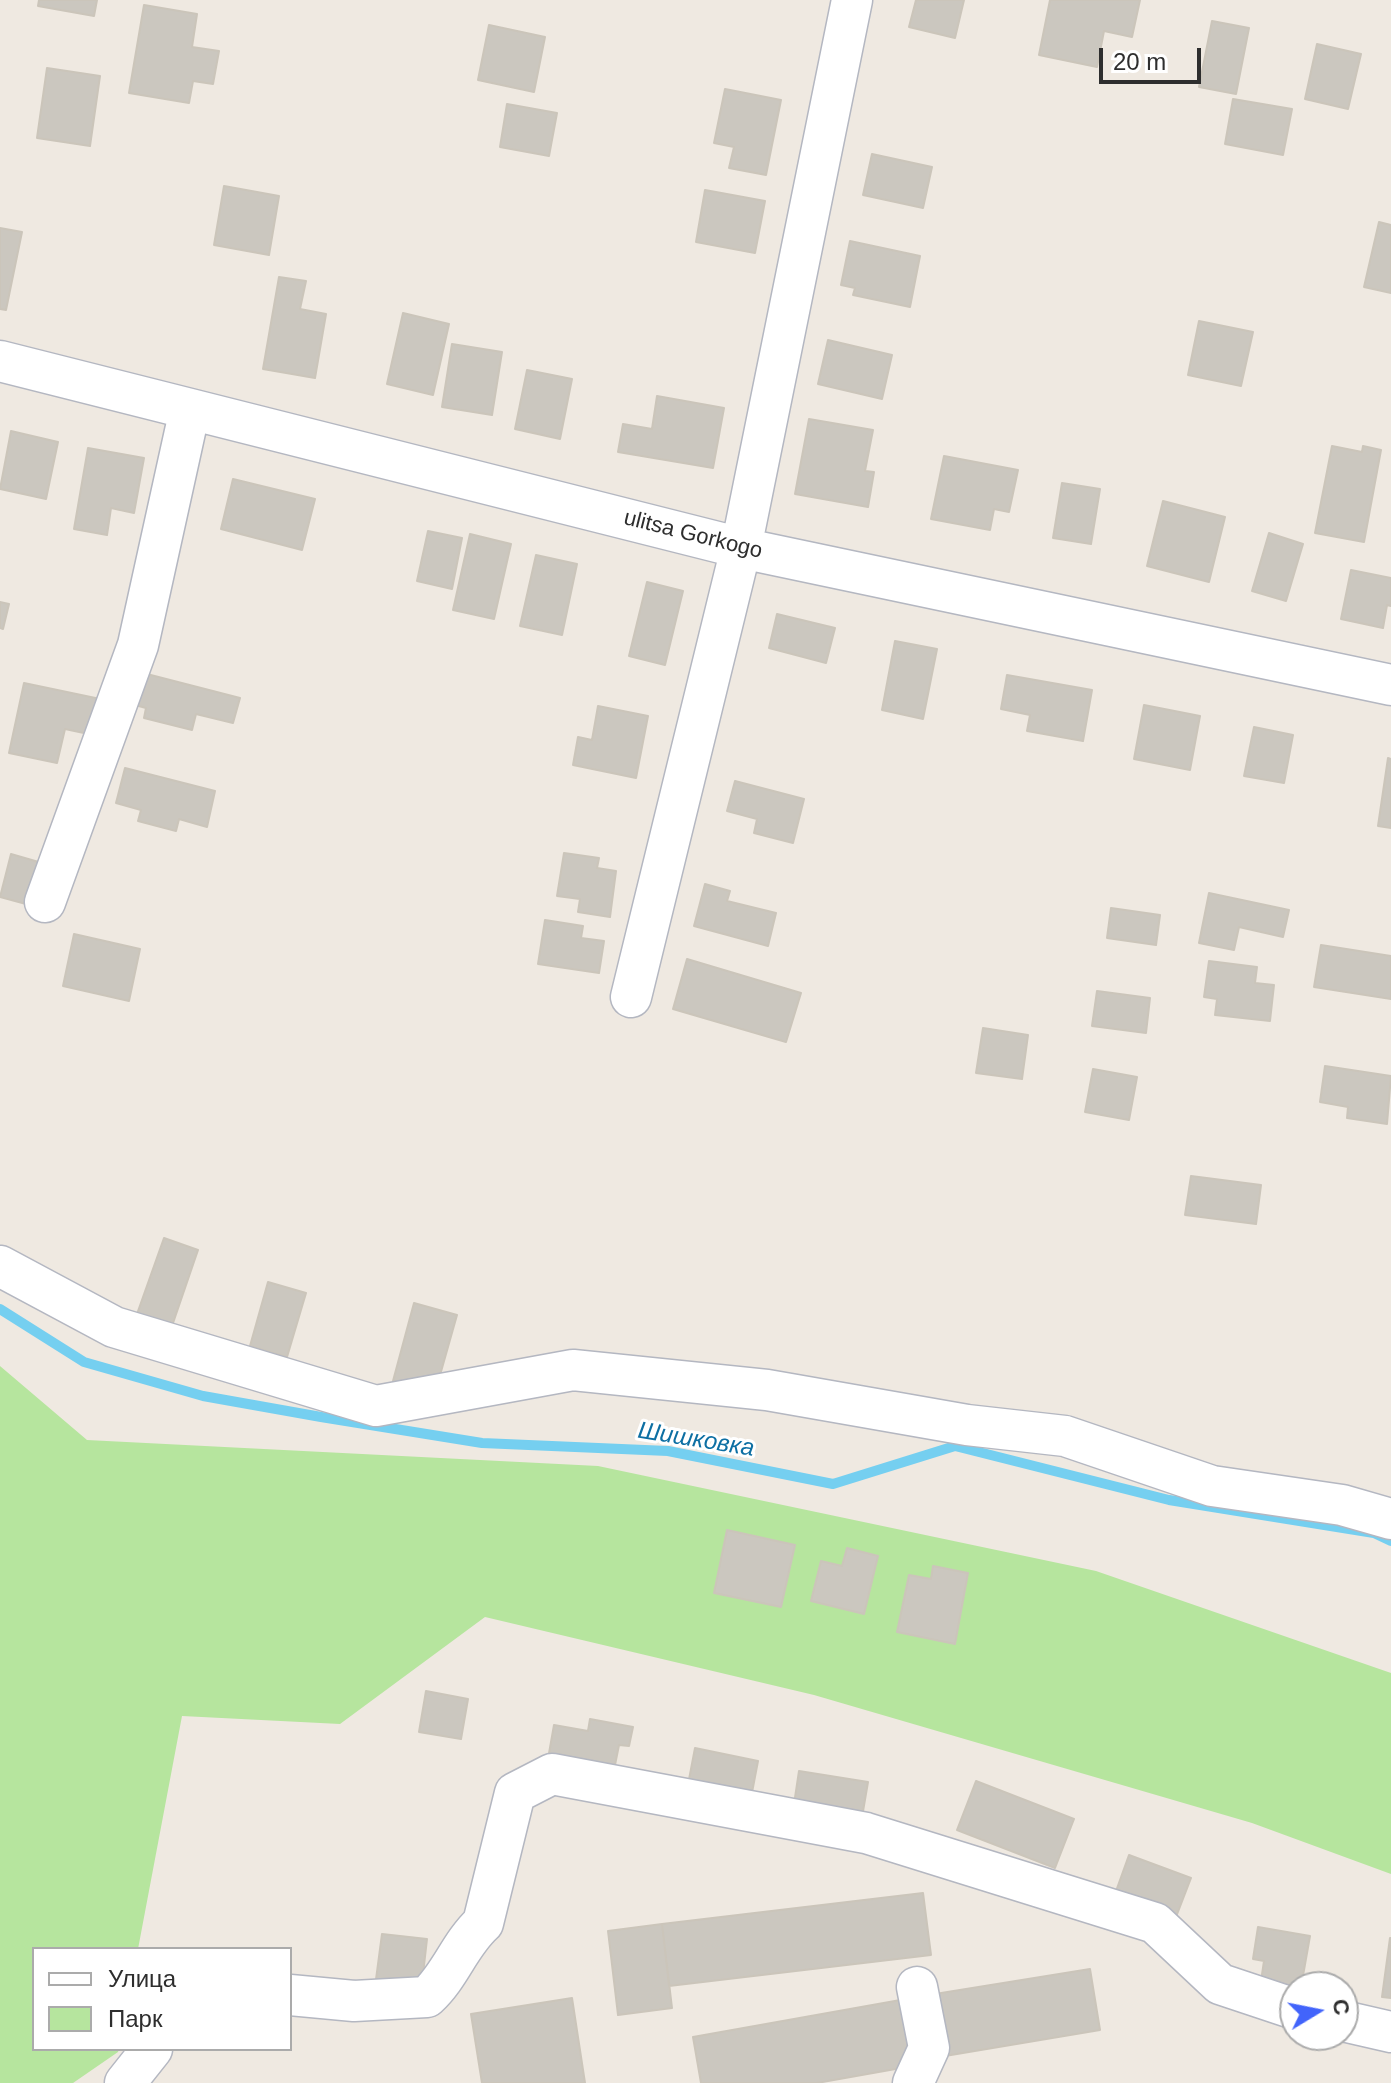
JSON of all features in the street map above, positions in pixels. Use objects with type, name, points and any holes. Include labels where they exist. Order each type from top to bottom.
[{"type":"street","points":[[631,997],[741,548],[852,0]]},
{"type":"street","name":"ulitsa Gorkogo","points":[[0,361],[741,548],[1391,685]]},
{"type":"street","points":[[45,902],[138,645],[190,409]]},
{"type":"street","points":[[0,1266],[114,1327],[376,1406],[573,1370],[767,1390],[967,1425],[1065,1436],[1212,1486],[1342,1505],[1391,1519]]},
{"type":"street","points":[[292,1995],[354,2001],[427,1997],[444,1982],[468,1937],[483,1923],[515,1793],[552,1774],[866,1833],[1155,1923],[1220,1984],[1279,2004]]},
{"type":"street","points":[[913,2083],[929,2048],[917,1987]]},
{"type":"street","points":[[1359,2025],[1391,2032]]},
{"type":"street","points":[[125,2083],[150,2051]]},
{"type":"green space","points":[[0,1366],[87,1440],[598,1466],[1096,1571],[1391,1673],[1391,1874],[1252,1823],[814,1695],[485,1617],[340,1724],[182,1716],[138,1947],[32,1947],[32,2051],[118,2052],[73,2083],[0,2083]]},
{"type":"building","points":[[39,0],[97,0],[94,16],[38,6]]},
{"type":"building","points":[[916,0],[964,0],[955,38],[909,27]]},
{"type":"building","points":[[1050,0],[1140,0],[1132,37],[1104,31],[1097,67],[1039,55]]},
{"type":"building","points":[[144,5],[197,14],[192,47],[219,51],[213,84],[193,81],[189,103],[129,93]]},
{"type":"building","points":[[1212,21],[1249,28],[1236,94],[1199,87]]},
{"type":"building","points":[[489,25],[545,37],[534,92],[478,80]]},
{"type":"building","points":[[1317,44],[1361,54],[1348,109],[1305,99]]},
{"type":"building","points":[[47,68],[100,76],[90,146],[37,138]]},
{"type":"building","points":[[725,89],[781,100],[766,175],[729,168],[734,147],[714,143]]},
{"type":"building","points":[[1233,99],[1292,109],[1283,155],[1225,144]]},
{"type":"building","points":[[507,104],[557,113],[549,156],[500,147]]},
{"type":"building","points":[[872,154],[932,167],[923,208],[863,195]]},
{"type":"building","points":[[224,186],[279,196],[269,255],[214,245]]},
{"type":"building","points":[[705,190],[765,201],[755,253],[696,242]]},
{"type":"building","points":[[1379,222],[1391,225],[1391,293],[1364,287]]},
{"type":"building","points":[[0,228],[22,232],[6,310],[0,309]]},
{"type":"building","points":[[850,241],[920,256],[910,307],[853,295],[855,288],[841,285]]},
{"type":"building","points":[[279,277],[306,281],[300,309],[326,314],[315,378],[263,369]]},
{"type":"building","points":[[403,313],[449,324],[433,395],[387,384]]},
{"type":"building","points":[[1199,321],[1253,332],[1241,386],[1188,375]]},
{"type":"building","points":[[828,340],[892,355],[882,399],[818,384]]},
{"type":"building","points":[[452,344],[502,352],[492,415],[442,407]]},
{"type":"building","points":[[527,370],[572,379],[560,439],[515,429]]},
{"type":"building","points":[[657,396],[724,408],[713,468],[618,452],[623,424],[652,429]]},
{"type":"building","points":[[809,419],[873,430],[865,471],[874,472],[868,507],[795,494]]},
{"type":"building","points":[[11,431],[58,442],[46,499],[0,489]]},
{"type":"building","points":[[1332,446],[1362,452],[1363,446],[1381,450],[1364,542],[1315,533]]},
{"type":"building","points":[[88,448],[144,458],[134,513],[111,508],[107,535],[74,529]]},
{"type":"building","points":[[944,456],[1018,470],[1009,512],[994,509],[990,530],[931,519]]},
{"type":"building","points":[[233,479],[315,499],[302,550],[221,529]]},
{"type":"building","points":[[1062,483],[1100,489],[1091,544],[1053,538]]},
{"type":"building","points":[[1163,501],[1225,517],[1209,582],[1147,566]]},
{"type":"building","points":[[428,531],[462,538],[452,589],[417,581]]},
{"type":"building","points":[[1269,533],[1303,544],[1286,601],[1252,591]]},
{"type":"building","points":[[470,534],[511,544],[494,619],[453,610]]},
{"type":"building","points":[[536,555],[577,564],[562,635],[520,626]]},
{"type":"building","points":[[1351,570],[1391,578],[1391,606],[1387,605],[1383,628],[1341,619]]},
{"type":"building","points":[[647,582],[683,591],[665,665],[629,656]]},
{"type":"building","points":[[0,602],[9,604],[3,629],[0,628]]},
{"type":"building","points":[[777,614],[835,628],[826,663],[769,648]]},
{"type":"building","points":[[895,641],[937,649],[923,719],[882,710]]},
{"type":"building","points":[[143,673],[240,698],[233,723],[196,714],[192,730],[144,718],[146,708],[135,705]]},
{"type":"building","points":[[1007,675],[1092,690],[1083,741],[1027,731],[1030,715],[1001,709]]},
{"type":"building","points":[[24,683],[105,700],[98,736],[65,729],[57,763],[9,753]]},
{"type":"building","points":[[1144,705],[1200,716],[1190,770],[1134,759]]},
{"type":"building","points":[[598,706],[648,716],[636,778],[573,765],[578,737],[592,740]]},
{"type":"building","points":[[1254,727],[1293,735],[1284,783],[1244,776]]},
{"type":"building","points":[[1388,758],[1391,759],[1391,828],[1378,826]]},
{"type":"building","points":[[125,768],[215,791],[207,827],[179,819],[176,831],[138,821],[141,810],[116,803]]},
{"type":"building","points":[[735,781],[804,799],[793,843],[754,833],[757,819],[727,811]]},
{"type":"building","points":[[564,853],[599,858],[597,868],[616,871],[610,917],[578,912],[580,899],[557,896]]},
{"type":"building","points":[[11,854],[49,865],[37,907],[0,897]]},
{"type":"building","points":[[705,884],[730,891],[727,901],[776,913],[768,946],[694,926]]},
{"type":"building","points":[[1209,893],[1289,910],[1283,937],[1239,927],[1234,950],[1199,943]]},
{"type":"building","points":[[1111,908],[1160,915],[1156,945],[1107,938]]},
{"type":"building","points":[[545,920],[583,926],[581,938],[604,941],[599,973],[538,964]]},
{"type":"building","points":[[74,934],[140,949],[129,1001],[63,986]]},
{"type":"building","points":[[1321,945],[1391,956],[1391,999],[1314,987]]},
{"type":"building","points":[[687,959],[801,993],[786,1042],[673,1009]]},
{"type":"building","points":[[1209,961],[1257,967],[1255,983],[1274,985],[1270,1021],[1215,1015],[1217,999],[1204,997]]},
{"type":"building","points":[[1097,991],[1150,998],[1146,1033],[1092,1026]]},
{"type":"building","points":[[983,1028],[1028,1035],[1022,1079],[976,1073]]},
{"type":"building","points":[[1325,1066],[1391,1076],[1387,1124],[1347,1118],[1348,1107],[1320,1102]]},
{"type":"building","points":[[1093,1069],[1137,1077],[1129,1120],[1085,1112]]},
{"type":"building","points":[[1191,1176],[1261,1185],[1256,1224],[1185,1215]]},
{"type":"building","points":[[164,1238],[198,1250],[172,1326],[137,1314]]},
{"type":"building","points":[[268,1282],[306,1293],[287,1357],[250,1346]]},
{"type":"building","points":[[414,1303],[457,1315],[435,1393],[393,1381]]},
{"type":"building","points":[[727,1530],[795,1545],[781,1607],[714,1593]]},
{"type":"building","points":[[847,1548],[878,1556],[864,1614],[811,1601],[821,1561],[842,1566]]},
{"type":"building","points":[[933,1566],[968,1573],[955,1644],[897,1632],[909,1575],[931,1579]]},
{"type":"building","points":[[426,1691],[468,1699],[461,1739],[419,1732]]},
{"type":"building","points":[[590,1719],[633,1727],[629,1746],[619,1745],[614,1770],[548,1759],[554,1725],[588,1731]]},
{"type":"building","points":[[695,1748],[758,1761],[750,1803],[687,1790]]},
{"type":"building","points":[[799,1771],[868,1782],[861,1823],[793,1811]]},
{"type":"building","points":[[976,1781],[1074,1819],[1055,1868],[957,1830]]},
{"type":"building","points":[[1129,1855],[1191,1878],[1176,1917],[1115,1894]]},
{"type":"building","points":[[923,1893],[931,1955],[669,1986],[662,1924]]},
{"type":"building","points":[[662,1924],[672,2008],[618,2015],[608,1931]]},
{"type":"building","points":[[1258,1927],[1310,1936],[1304,1971],[1279,1971],[1279,1991],[1260,1988],[1264,1961],[1253,1959]]},
{"type":"building","points":[[382,1934],[427,1939],[421,1992],[375,1987]]},
{"type":"building","points":[[1391,1938],[1391,1998],[1382,1997]]},
{"type":"building","points":[[1090,1969],[1100,2030],[945,2056],[935,1994]]},
{"type":"building","points":[[572,1998],[585,2083],[482,2083],[471,2014]]},
{"type":"building","points":[[906,1999],[918,2065],[817,2083],[701,2083],[693,2037]]},
{"type":"waterway","name":"Шишковка","points":[[0,1309],[84,1362],[203,1396],[321,1417],[482,1443],[668,1451],[833,1484],[955,1446],[1169,1500],[1374,1533],[1391,1541]]}]
